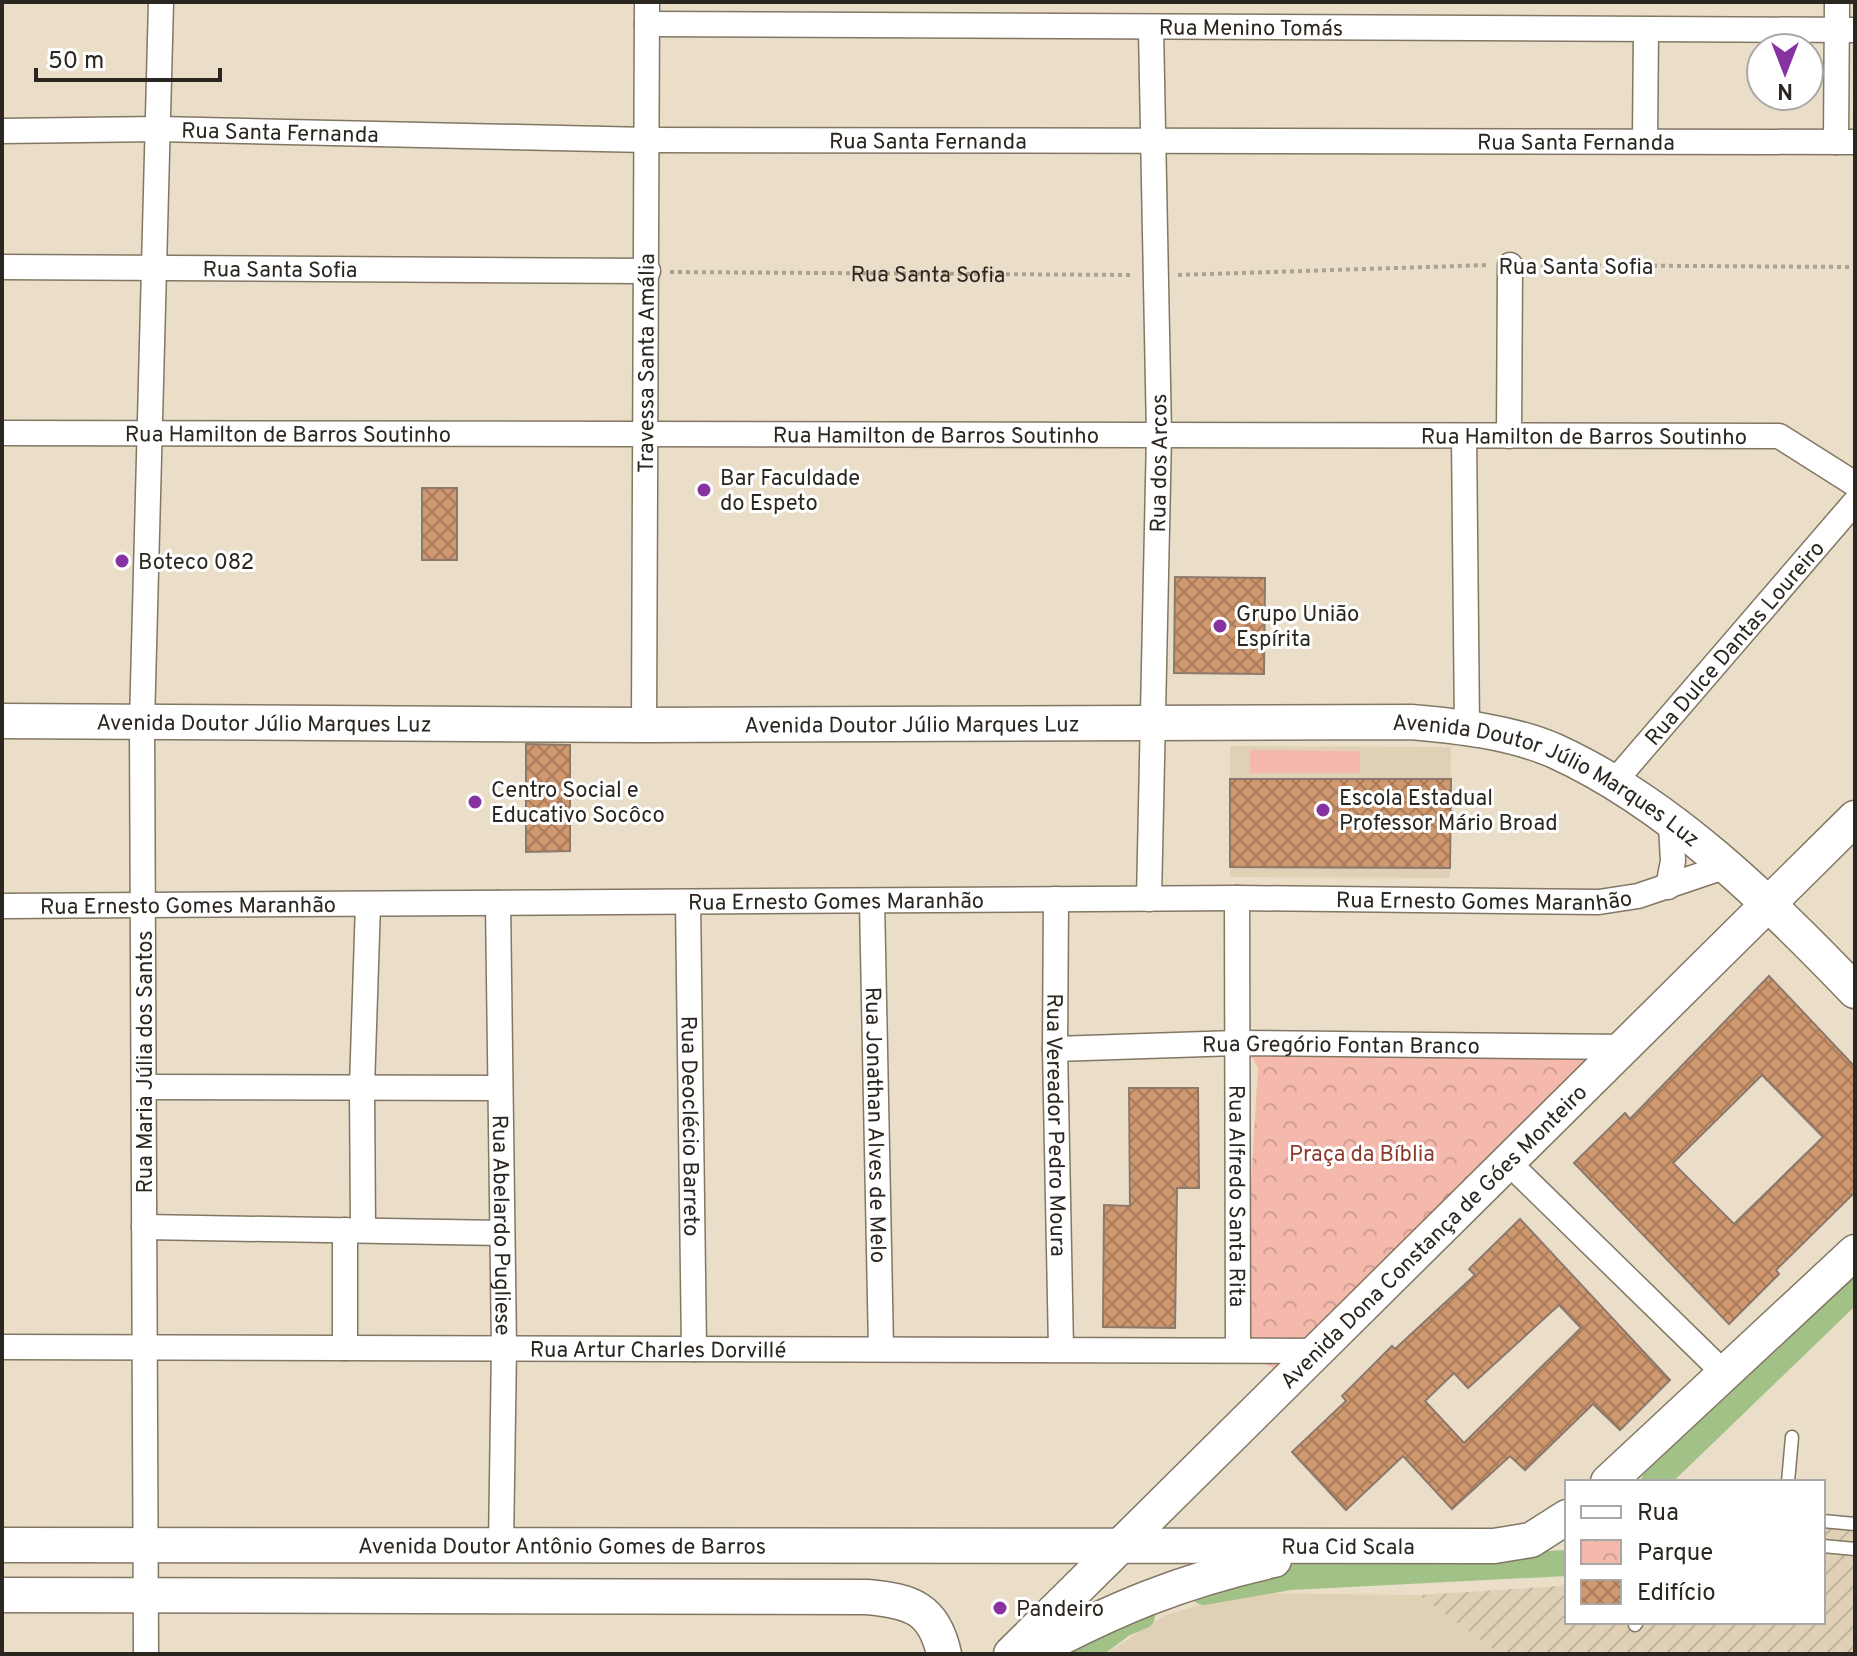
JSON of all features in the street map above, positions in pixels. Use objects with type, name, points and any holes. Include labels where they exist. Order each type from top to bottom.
[{"type":"main road","name":"Avenida Doutor Júlio Marques Luz","points":[[2,721],[644,725],[1411,722],[1467,727],[1552,750],[1614,782],[1770,902],[1855,991]]},
{"type":"main road","name":"Avenida Dona Constança de Góes Monteiro","points":[[1011,1654],[1855,818]]},
{"type":"main road","points":[[1610,1480],[1855,1252]]},
{"type":"main road","name":"Rua Cid Scala","points":[[1123,1544],[1329,1547],[1514,1544],[1531,1540],[1565,1518]]},
{"type":"main road","name":"Avenida Doutor Antônio Gomes de Barros","points":[[2,1545],[1123,1544]]},
{"type":"main road","points":[[864,1546],[867,1597]]},
{"type":"main road","points":[[1029,1654],[1128,1603],[1218,1573],[1329,1547]]},
{"type":"main road","points":[[2,1595],[867,1597],[893,1600],[932,1618],[939,1629],[944,1654]]},
{"type":"street","name":"Rua Maria Júlia dos Santos","points":[[147,1595],[142,723],[161,2]]},
{"type":"street","points":[[1837,2],[1846,30],[1846,142]]},
{"type":"street","name":"Rua Menino Tomás","points":[[647,13],[1151,29],[1846,30]]},
{"type":"street","name":"Travessa Santa Amália","points":[[644,725],[647,13]]},
{"type":"street","name":"Rua dos Arcos","points":[[1149,899],[1159,435],[1156,142],[1151,29]]},
{"type":"street","points":[[1645,139],[1646,30]]},
{"type":"street","name":"Rua Santa Fernanda","points":[[2,131],[158,129],[647,140],[1156,142],[1645,139],[1846,142]]},
{"type":"street","points":[[1509,436],[1510,265]]},
{"type":"street","name":"Rua Santa Sofia","points":[[2,267],[648,271]]},
{"type":"street","name":"Rua Hamilton de Barros Soutinho","points":[[2,433],[1779,436],[1855,484]]},
{"type":"street","points":[[1464,436],[1467,727]]},
{"type":"street","name":"Rua Dulce Dantas Loureiro","points":[[1614,782],[1855,502]]},
{"type":"street","points":[[1668,887],[1673,861],[1671,825]]},
{"type":"street","name":"Rua Ernesto Gomes Maranhão","points":[[2,906],[1237,898],[1599,902],[1668,887],[1727,866]]},
{"type":"street","name":"Rua Alfredo Santa Rita","points":[[1237,898],[1238,1350]]},
{"type":"street","name":"Rua Vereador Pedro Moura","points":[[1056,899],[1055,1049],[1061,1349]]},
{"type":"street","name":"Rua Jonathan Alves de Melo","points":[[872,901],[881,1349]]},
{"type":"street","name":"Rua Deoclécio Barreto","points":[[688,902],[694,1349]]},
{"type":"street","name":"Rua Abelardo Pugliese","points":[[498,903],[504,1348],[501,1546]]},
{"type":"street","points":[[345,1348],[362,1087],[368,904]]},
{"type":"street","name":"Rua Gregório Fontan Branco","points":[[1055,1049],[1236,1043],[1626,1047]]},
{"type":"street","points":[[144,1087],[500,1088]]},
{"type":"street","points":[[1509,1163],[1725,1374]]},
{"type":"street","points":[[144,1227],[502,1233]]},
{"type":"street","name":"Rua Artur Charles Dorvillé","points":[[2,1347],[1316,1351]]},
{"type":"street","points":[[146,1654],[147,1595]]},
{"type":"lane","points":[[1788,1480],[1792,1437]]},
{"type":"lane","points":[[1825,1521],[1855,1524]]},
{"type":"lane","points":[[1825,1546],[1855,1549]]},
{"type":"path","name":"Rua Santa Sofia","points":[[648,271],[1155,275],[1510,265],[1855,267]]},
{"type":"shaded area","points":[[1230,746],[1451,747],[1450,878],[1230,877]]},
{"type":"shaded area","points":[[1825,1524],[1855,1528],[1855,1654],[1500,1654],[1419,1595],[1561,1586],[1565,1583],[1565,1624],[1825,1624]]},
{"type":"shaded area","points":[[1242,1593],[1419,1595],[1500,1654],[1105,1654],[1166,1615]]},
{"type":"green space","points":[[1250,750],[1360,751],[1360,773],[1250,773]]},
{"type":"green space","name":"Praça da Bíblia","points":[[1244,1043],[1626,1047],[1291,1376],[1241,1353],[1258,1068]]},
{"type":"building","points":[[422,488],[457,488],[457,560],[422,560]]},
{"type":"building","name":"Grupo União Espírita","points":[[1175,577],[1265,578],[1264,674],[1174,673]]},
{"type":"building","points":[[526,744],[570,745],[570,851],[526,852]]},
{"type":"building","points":[[1230,779],[1451,779],[1450,868],[1230,867]]},
{"type":"building","points":[[1769,976],[1855,1067],[1855,1192],[1776,1270],[1779,1274],[1729,1324],[1574,1163],[1625,1113],[1630,1119]],"holes":[[[1762,1075],[1823,1137],[1734,1224],[1673,1163]]]},
{"type":"building","points":[[1129,1088],[1198,1088],[1199,1188],[1177,1188],[1175,1328],[1103,1327],[1104,1205],[1130,1206]]},
{"type":"building","points":[[1520,1219],[1670,1380],[1620,1430],[1593,1404],[1525,1470],[1510,1456],[1452,1509],[1403,1456],[1346,1510],[1292,1452],[1346,1401],[1342,1396],[1392,1346],[1395,1349],[1475,1275],[1469,1269]],"holes":[[[1559,1305],[1581,1328],[1464,1443],[1425,1401],[1454,1373],[1468,1388]]]},
{"type":"waterway","points":[[1656,1480],[1855,1288]]},
{"type":"waterway","points":[[1204,1592],[1290,1577],[1565,1563]]},
{"type":"waterway","points":[[1082,1654],[1123,1624],[1142,1616]]},
{"type":"place","name":"Bar Faculdade do Espeto","points":[[704,490]]},
{"type":"place","name":"Boteco 082","points":[[122,561]]},
{"type":"place","name":"Grupo União Espírita","points":[[1220,626]]},
{"type":"place","name":"Centro Social e Educativo Socôco","points":[[475,802]]},
{"type":"place","name":"Escola Estadual Professor Mário Broad","points":[[1323,810]]},
{"type":"place","name":"Pandeiro","points":[[1000,1608]]}]
